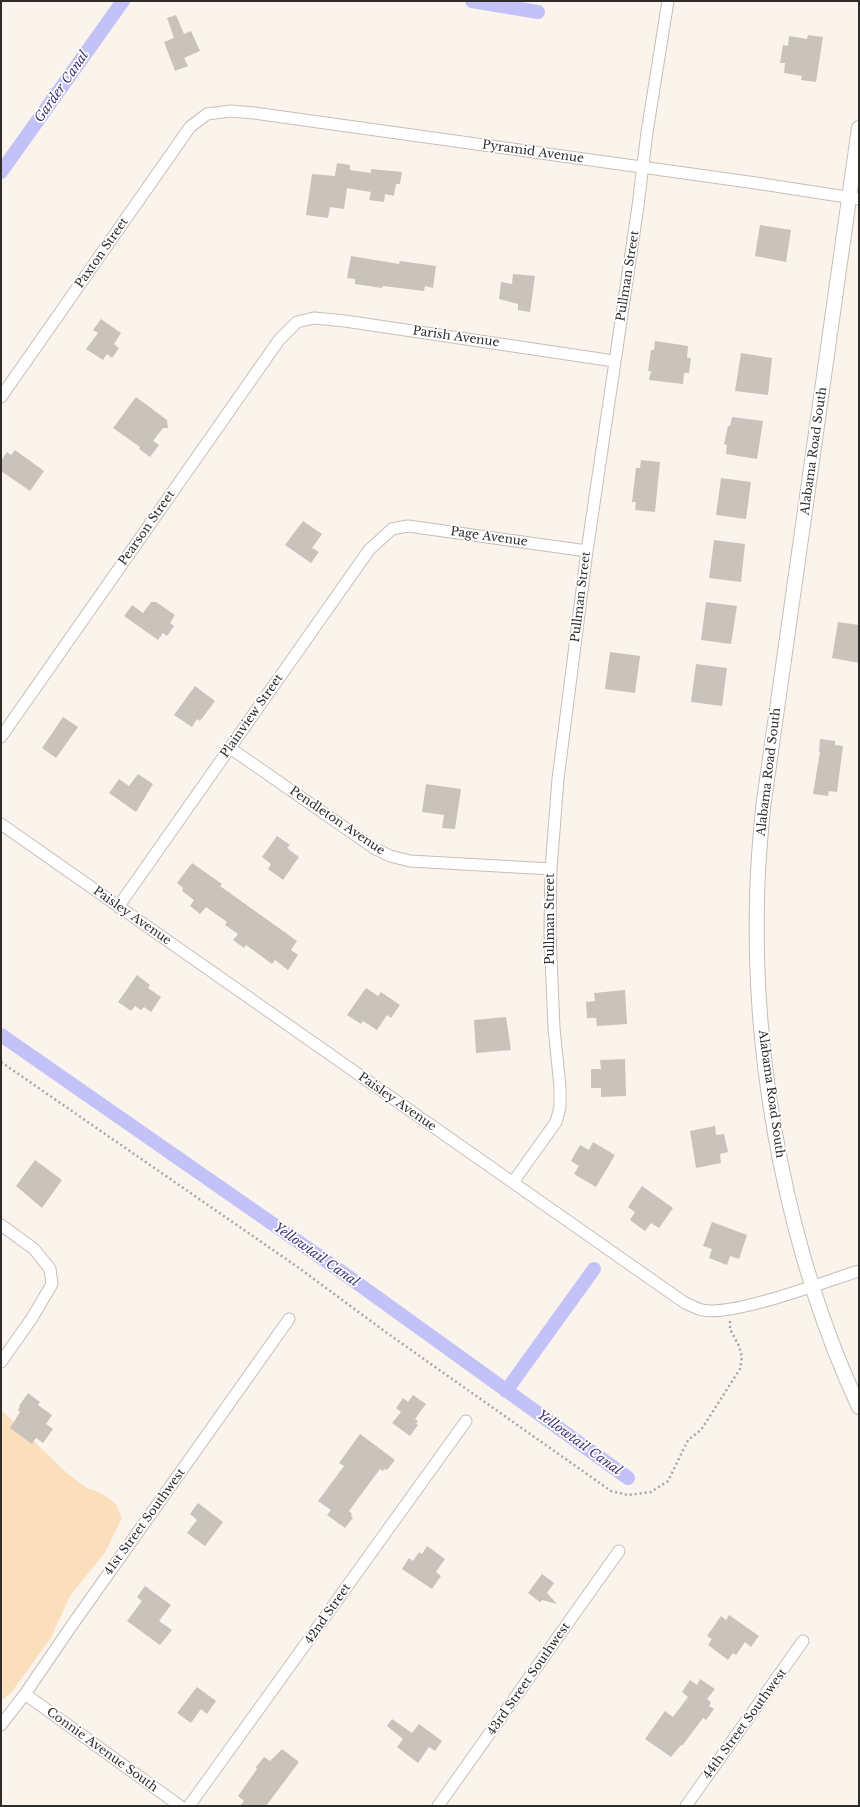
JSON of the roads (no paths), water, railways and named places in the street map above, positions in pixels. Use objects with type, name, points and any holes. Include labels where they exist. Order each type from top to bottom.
[{"type":"street","name":"Pullman Street","points":[[513,1182],[553,1127],[560,1107],[560,1087],[554,1028],[550,933],[551,869],[558,779],[587,551],[642,167],[668,1]]},
{"type":"street","name":"Pyramid Avenue","points":[[207,114],[231,111],[254,113],[642,167],[854,199]]},
{"type":"street","name":"Paxton Street","points":[[1,397],[190,127],[207,114]]},
{"type":"street","name":"Alabama Road South","points":[[859,128],[854,199],[763,808],[756,904],[758,971],[763,1046],[783,1173],[813,1285],[835,1349],[859,1407]]},
{"type":"street","name":"Parish Avenue","points":[[297,322],[314,318],[345,321],[614,361]]},
{"type":"street","name":"Pearson Street","points":[[1,737],[279,340],[297,322]]},
{"type":"street","name":"Page Avenue","points":[[392,529],[408,526],[587,551]]},
{"type":"street","name":"Plainview Street","points":[[118,907],[369,550],[392,529]]},
{"type":"street","name":"Pendleton Avenue","points":[[230,748],[374,848],[390,856],[410,861],[551,869]]},
{"type":"street","name":"Paisley Avenue","points":[[1,824],[685,1303],[703,1310],[730,1309],[859,1270]]},
{"type":"street","points":[[1,1225],[34,1249],[50,1269],[52,1284],[32,1318],[1,1362]]},
{"type":"street","name":"41st Street Southwest","points":[[1,1725],[25,1694],[289,1319]]},
{"type":"street","name":"42nd Street","points":[[189,1806],[466,1421]]},
{"type":"street","name":"43rd Street Southwest","points":[[438,1806],[619,1550]]},
{"type":"street","name":"44th Street Southwest","points":[[686,1806],[803,1641]]},
{"type":"street","name":"Connie Avenue South","points":[[25,1694],[180,1806]]},
{"type":"waterway","name":"Garder Canal","points":[[1,172],[123,1]]},
{"type":"waterway","name":"Garder Canal","points":[[472,1],[538,12]]},
{"type":"waterway","name":"Yellowtail Canal","points":[[1,1035],[339,1270],[628,1478]]},
{"type":"waterway","points":[[506,1391],[594,1269]]}]
